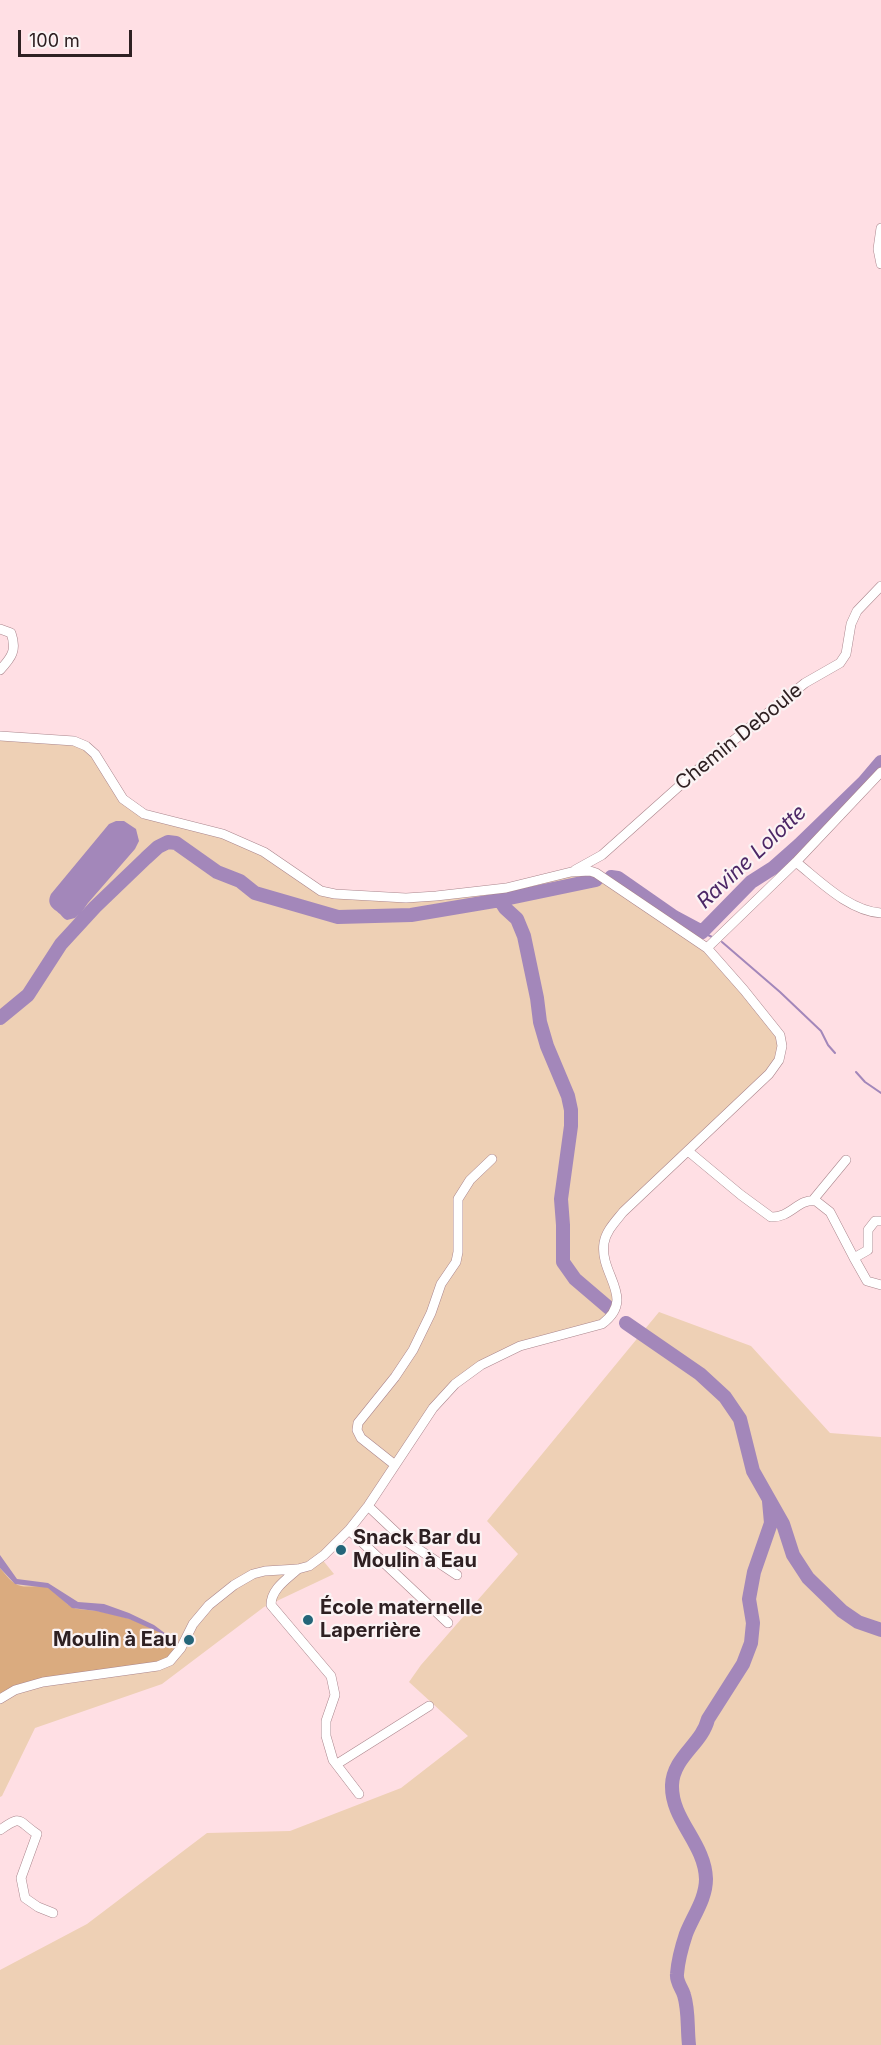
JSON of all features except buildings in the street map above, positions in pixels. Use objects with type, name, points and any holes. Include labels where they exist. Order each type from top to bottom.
[{"type":"street","points":[[881,228],[878,249],[881,264]]},
{"type":"street","name":"Chemin Deboule","points":[[571,872],[602,855],[704,764],[805,683],[840,663],[846,654],[851,624],[857,611],[881,586]]},
{"type":"street","points":[[0,629],[11,633],[15,644],[10,659],[0,670]]},
{"type":"street","points":[[0,736],[74,741],[86,746],[95,754],[123,799],[144,814],[223,834],[264,852],[321,891],[335,894],[406,898],[478,892],[517,886],[571,872],[590,871],[602,876],[707,948],[780,1035],[782,1046],[780,1060],[769,1074],[623,1212],[607,1232],[603,1253],[617,1294],[617,1306],[611,1317],[602,1324],[520,1346],[481,1365],[455,1384],[433,1408],[368,1506],[349,1530],[324,1555],[309,1566],[298,1569],[265,1570],[227,1590],[198,1618],[170,1661],[158,1666],[44,1682],[15,1690],[0,1699]]},
{"type":"street","points":[[707,948],[796,862],[881,772]]},
{"type":"street","points":[[796,862],[847,901],[863,909],[881,913]]},
{"type":"street","points":[[688,1151],[741,1195],[771,1216],[785,1215],[799,1205],[813,1200],[846,1160]]},
{"type":"street","points":[[394,1466],[361,1438],[357,1430],[358,1423],[395,1377],[413,1350],[431,1313],[441,1284],[456,1262],[458,1199],[470,1180],[492,1159]]},
{"type":"street","points":[[813,1200],[830,1212],[867,1281],[881,1285]]},
{"type":"street","points":[[854,1258],[868,1250],[868,1230],[875,1221],[881,1221]]},
{"type":"street","points":[[368,1506],[403,1539],[457,1575]]},
{"type":"street","points":[[349,1530],[448,1623]]},
{"type":"street","points":[[298,1569],[276,1589],[271,1598],[271,1605],[331,1676],[334,1695],[326,1721],[326,1736],[335,1762],[359,1794]]},
{"type":"street","points":[[335,1762],[429,1706]]},
{"type":"street","points":[[0,1830],[15,1820],[21,1820],[37,1834],[21,1878],[25,1898],[38,1908],[53,1912]]},
{"type":"shaded area","points":[[0,736],[86,746],[123,799],[161,818],[264,852],[321,891],[418,897],[590,871],[707,948],[780,1035],[779,1060],[623,1212],[604,1242],[617,1294],[611,1317],[520,1346],[456,1384],[368,1506],[321,1558],[334,1574],[264,1607],[162,1684],[35,1728],[0,1797]]},
{"type":"shaded area","points":[[124,821],[136,829],[139,841],[135,849],[81,913],[75,918],[66,920],[51,906],[49,901],[51,894],[109,824]]},
{"type":"shaded area","points":[[659,1312],[751,1346],[830,1433],[881,1437],[881,2045],[0,2045],[0,1970],[87,1924],[207,1833],[290,1831],[401,1788],[468,1736],[409,1682],[421,1665],[518,1554],[487,1521]]},
{"type":"shaded area","points":[[0,1555],[17,1579],[48,1583],[78,1602],[104,1604],[129,1613],[154,1625],[170,1637],[129,1619],[72,1608],[48,1588],[15,1584],[0,1568]]},
{"type":"shaded area","points":[[0,1568],[9,1579],[18,1585],[49,1588],[73,1608],[130,1619],[153,1628],[181,1648],[170,1661],[43,1682],[0,1699]]},
{"type":"waterway","name":"Ravine Lolotte","points":[[611,877],[618,878],[674,917],[702,932],[751,882],[773,868],[799,845],[864,782],[881,762]]},
{"type":"waterway","points":[[0,1018],[28,995],[61,944],[95,907],[158,847],[168,842],[176,843],[217,872],[240,881],[255,893],[338,917],[411,915],[500,900],[596,880]]},
{"type":"waterway","points":[[500,900],[517,919],[524,936],[540,1022],[547,1046],[568,1096],[571,1110],[561,1199],[563,1262],[575,1279],[609,1308]]},
{"type":"waterway","points":[[702,932],[712,937]]},
{"type":"waterway","points":[[722,942],[821,1031],[835,1053]]},
{"type":"waterway","points":[[856,1072],[865,1082],[881,1093]]},
{"type":"waterway","points":[[626,1323],[700,1374],[725,1397],[740,1419],[753,1471],[783,1524],[793,1555],[808,1578],[842,1611],[858,1622],[881,1630]]},
{"type":"waterway","points":[[689,2045],[687,2007],[677,1974],[685,1939],[702,1900],[706,1879],[700,1854],[682,1821],[673,1798],[672,1785],[677,1766],[705,1728],[708,1719],[743,1664],[751,1643],[753,1623],[749,1599],[754,1572],[771,1523],[769,1501]]},
{"type":"place","name":"Snack Bar du Moulin à Eau","points":[[341,1550]]},
{"type":"place","name":"École maternelle Laperrière","points":[[308,1620]]},
{"type":"place","name":"Moulin à Eau","points":[[189,1640]]}]
